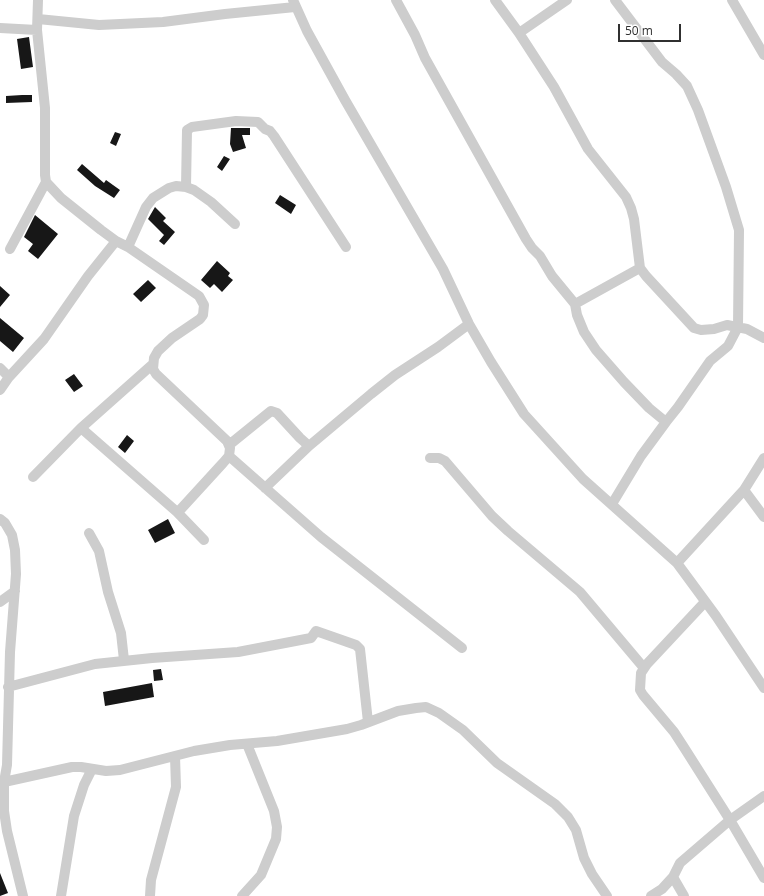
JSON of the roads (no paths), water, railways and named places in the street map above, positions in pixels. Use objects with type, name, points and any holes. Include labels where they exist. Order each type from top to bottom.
[{"type":"street","points":[[38,0],[37,30],[45,108],[46,182],[61,198],[116,241],[128,247],[199,296],[204,305],[203,315],[172,338],[158,352],[154,358],[153,369],[156,374],[227,441],[230,448],[229,456],[178,512]]},
{"type":"street","points":[[396,0],[415,34],[425,58],[526,239],[540,256],[552,276],[575,304],[577,315],[584,332],[596,350],[624,382],[649,408],[666,422]]},
{"type":"street","points":[[495,0],[519,33],[554,87],[588,149],[626,197],[634,219],[640,268],[694,328],[701,330],[714,329],[727,325],[747,330],[764,338]]},
{"type":"street","points":[[519,33],[567,0]]},
{"type":"street","points":[[612,504],[641,456],[710,361],[728,346],[738,327],[739,230],[726,187],[698,110],[687,86],[662,62],[615,0]]},
{"type":"street","points":[[732,0],[764,55]]},
{"type":"street","points":[[38,19],[99,26],[149,23],[294,3],[344,100],[443,269],[469,324],[490,362],[524,414],[583,480],[612,504],[677,563],[738,647],[764,688]]},
{"type":"street","points":[[0,28],[37,30]]},
{"type":"street","points":[[186,187],[187,130],[192,127],[236,121],[258,122],[274,136],[346,247]]},
{"type":"street","points":[[10,249],[46,182]]},
{"type":"street","points":[[128,247],[146,207],[153,198],[169,188],[176,186],[194,190],[211,202],[235,224]]},
{"type":"street","points":[[0,390],[9,377],[44,339],[88,276],[116,241]]},
{"type":"street","points":[[575,304],[640,268]]},
{"type":"street","points":[[265,488],[309,446],[383,384],[469,324]]},
{"type":"street","points":[[33,477],[81,428],[153,364]]},
{"type":"street","points":[[0,368],[9,377]]},
{"type":"street","points":[[229,445],[271,411],[278,413],[309,446]]},
{"type":"street","points":[[81,428],[178,512],[204,540]]},
{"type":"street","points":[[229,456],[320,537],[462,648]]},
{"type":"street","points":[[430,458],[439,458],[445,461],[492,516],[580,592],[644,668]]},
{"type":"street","points":[[677,563],[744,490],[764,458]]},
{"type":"street","points":[[744,490],[764,517]]},
{"type":"street","points":[[0,519],[12,535],[15,550],[16,574],[8,687],[7,765],[4,782],[4,811],[7,831],[23,896]]},
{"type":"street","points":[[89,533],[99,551],[108,592],[121,633],[124,660]]},
{"type":"street","points":[[0,602],[14,591]]},
{"type":"street","points":[[705,602],[667,641],[644,668],[641,673],[640,690],[674,732],[730,820],[764,878]]},
{"type":"street","points":[[8,687],[95,664],[124,660],[238,652],[311,638],[316,631],[356,645],[360,650],[368,722]]},
{"type":"street","points":[[4,782],[72,767],[106,771],[120,770],[175,756],[230,745],[277,741],[347,729],[398,711],[426,707],[439,712],[463,730],[497,763],[555,804],[568,817],[576,830],[584,858],[592,874],[607,896]]},
{"type":"street","points":[[242,896],[261,875],[276,839],[277,828],[274,811],[247,744]]},
{"type":"street","points":[[150,896],[151,880],[176,787],[175,756]]},
{"type":"street","points":[[61,896],[74,816],[84,785],[92,769]]},
{"type":"street","points":[[651,896],[662,890],[673,877],[680,863],[730,820],[764,796]]},
{"type":"street","points":[[673,877],[684,896]]}]
